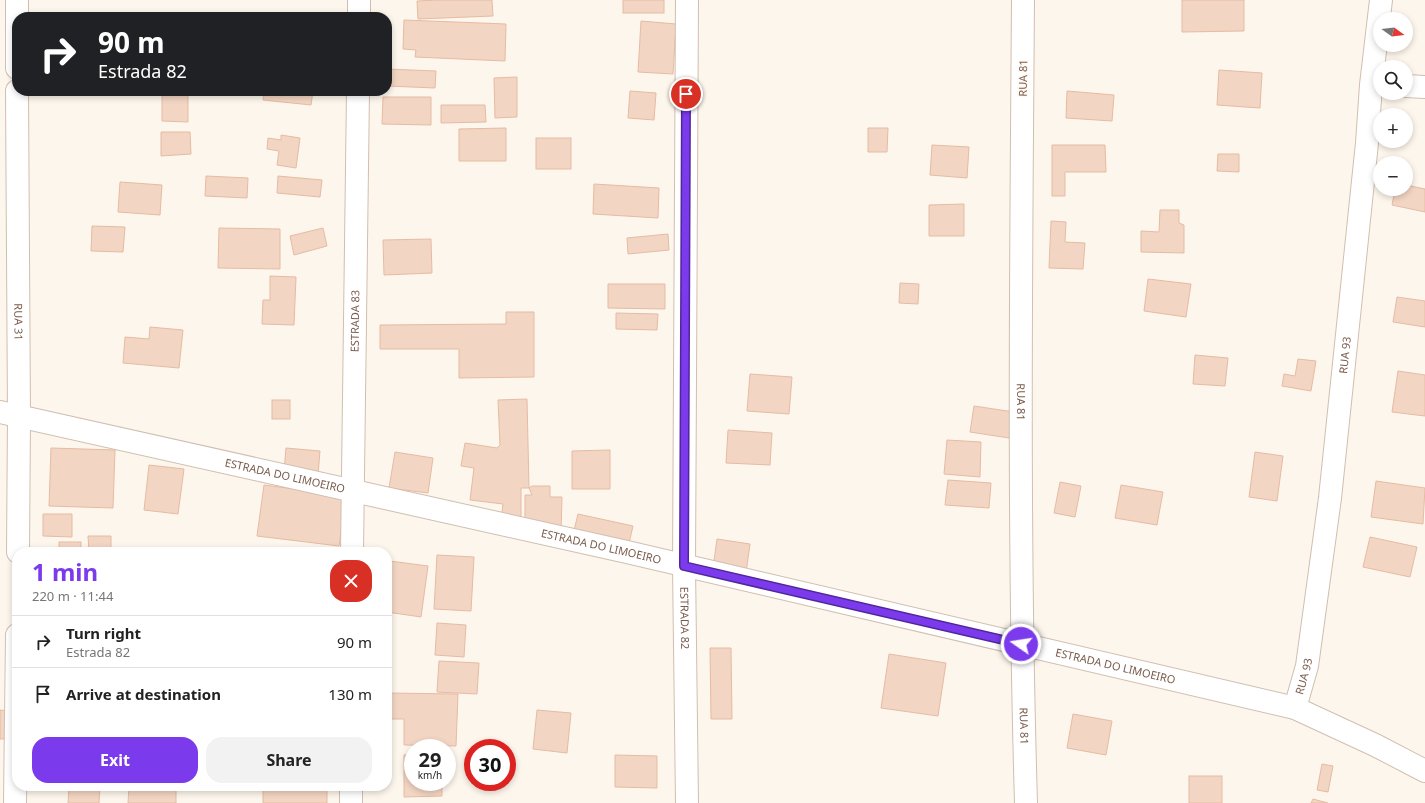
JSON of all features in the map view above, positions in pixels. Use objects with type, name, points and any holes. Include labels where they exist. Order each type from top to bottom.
[{"type":"street","points":[[17,0],[17,12]]},
{"type":"street","points":[[359,0],[359,12]]},
{"type":"street","name":"ESTRADA 82","points":[[687,0],[684,566],[688,803]]},
{"type":"street","name":"RUA 81","points":[[1023,0],[1020,307],[1021,644],[1026,803]]},
{"type":"street","name":"RUA 93","points":[[1377,60],[1381,0]]},
{"type":"street","points":[[1413,86],[1425,87]]},
{"type":"street","name":"RUA 31","points":[[17,96],[10,414],[18,547]]},
{"type":"street","name":"ESTRADA 83","points":[[352,547],[358,96]]},
{"type":"street","name":"RUA 93","points":[[1295,708],[1307,666],[1330,498],[1367,143],[1373,100]]},
{"type":"street","name":"ESTRADA DO LIMOEIRO","points":[[10,414],[684,566],[1295,708],[1375,745],[1425,771]]},
{"type":"street","points":[[15,791],[15,803]]},
{"type":"street","points":[[351,791],[351,803]]},
{"type":"building","points":[[492,0],[493,16],[418,19],[417,1]]},
{"type":"building","points":[[623,0],[664,0],[664,13],[623,13]]},
{"type":"building","points":[[1182,0],[1244,0],[1244,31],[1182,32]]},
{"type":"building","points":[[404,20],[506,24],[505,61],[415,57],[416,50],[403,49]]},
{"type":"building","points":[[641,21],[676,24],[673,74],[638,72]]},
{"type":"building","points":[[392,69],[436,71],[435,88],[392,86]]},
{"type":"building","points":[[1219,70],[1262,73],[1260,108],[1217,105]]},
{"type":"building","points":[[517,77],[517,117],[495,118],[494,78]]},
{"type":"building","points":[[630,91],[656,93],[654,120],[628,118]]},
{"type":"building","points":[[1067,91],[1114,95],[1112,121],[1066,118]]},
{"type":"building","points":[[162,96],[188,96],[188,122],[162,121]]},
{"type":"building","points":[[263,96],[312,96],[311,105],[263,100]]},
{"type":"building","points":[[383,97],[431,97],[431,125],[382,124]]},
{"type":"building","points":[[441,105],[485,105],[486,122],[441,123]]},
{"type":"building","points":[[506,128],[506,161],[459,161],[459,129]]},
{"type":"building","points":[[868,128],[888,128],[887,152],[868,152]]},
{"type":"building","points":[[161,132],[190,132],[191,154],[161,156]]},
{"type":"building","points":[[281,135],[300,138],[296,168],[277,165],[279,151],[267,149],[268,138],[281,140]]},
{"type":"building","points":[[536,138],[571,138],[571,169],[536,169]]},
{"type":"building","points":[[932,145],[969,147],[967,178],[930,175]]},
{"type":"building","points":[[1052,145],[1105,145],[1106,172],[1065,172],[1065,196],[1052,196]]},
{"type":"building","points":[[1218,154],[1239,154],[1239,172],[1217,171]]},
{"type":"building","points":[[206,176],[248,178],[247,198],[205,196]]},
{"type":"building","points":[[278,176],[322,180],[320,197],[277,193]]},
{"type":"building","points":[[120,182],[162,185],[160,215],[118,212]]},
{"type":"building","points":[[594,184],[659,188],[658,218],[593,214]]},
{"type":"building","points":[[1413,186],[1425,189],[1425,212],[1392,205],[1394,196],[1413,196]]},
{"type":"building","points":[[964,204],[964,236],[929,236],[929,205]]},
{"type":"building","points":[[1160,210],[1179,210],[1179,223],[1184,225],[1184,253],[1141,252],[1141,231],[1159,232]]},
{"type":"building","points":[[1051,221],[1066,222],[1065,242],[1085,243],[1083,269],[1049,268]]},
{"type":"building","points":[[92,226],[125,227],[123,252],[91,251]]},
{"type":"building","points":[[219,228],[280,229],[280,269],[218,268]]},
{"type":"building","points":[[323,228],[327,246],[294,255],[290,236]]},
{"type":"building","points":[[668,234],[669,250],[628,254],[627,238]]},
{"type":"building","points":[[431,239],[432,273],[384,275],[383,240]]},
{"type":"building","points":[[270,276],[296,277],[294,325],[262,324],[263,300],[270,300]]},
{"type":"building","points":[[1148,279],[1191,284],[1186,317],[1144,311]]},
{"type":"building","points":[[900,283],[919,284],[918,304],[899,303]]},
{"type":"building","points":[[608,284],[665,284],[665,309],[608,308]]},
{"type":"building","points":[[1397,297],[1425,301],[1425,327],[1393,322]]},
{"type":"building","points":[[506,312],[534,312],[534,377],[459,378],[459,349],[380,349],[380,325],[506,324]]},
{"type":"building","points":[[616,313],[658,314],[657,330],[616,329]]},
{"type":"building","points":[[150,327],[183,330],[179,368],[123,363],[125,337],[149,339]]},
{"type":"building","points":[[1195,355],[1228,358],[1225,386],[1193,384]]},
{"type":"building","points":[[1298,359],[1316,361],[1311,391],[1282,386],[1284,374],[1295,376]]},
{"type":"building","points":[[1398,371],[1425,375],[1425,416],[1392,412]]},
{"type":"building","points":[[750,374],[792,377],[789,414],[747,411]]},
{"type":"building","points":[[527,399],[529,488],[521,488],[521,526],[501,519],[503,504],[470,500],[474,468],[461,466],[465,443],[497,448],[500,445],[498,400]]},
{"type":"building","points":[[272,400],[290,400],[290,419],[272,419]]},
{"type":"building","points":[[974,406],[1014,412],[1009,438],[970,432]]},
{"type":"building","points":[[728,430],[772,433],[770,465],[726,463]]},
{"type":"building","points":[[947,440],[981,442],[980,477],[944,474]]},
{"type":"building","points":[[51,448],[115,450],[113,508],[49,506]]},
{"type":"building","points":[[286,448],[320,451],[318,475],[284,471]]},
{"type":"building","points":[[610,450],[610,489],[572,489],[572,451]]},
{"type":"building","points":[[395,452],[433,458],[428,493],[389,488]]},
{"type":"building","points":[[1255,452],[1283,456],[1277,501],[1249,497]]},
{"type":"building","points":[[149,465],[184,469],[178,514],[144,510]]},
{"type":"building","points":[[948,480],[991,483],[989,508],[945,505]]},
{"type":"building","points":[[1376,481],[1425,488],[1423,524],[1371,517]]},
{"type":"building","points":[[1060,482],[1081,486],[1075,517],[1054,513]]},
{"type":"building","points":[[264,485],[346,496],[339,546],[257,536]]},
{"type":"building","points":[[1121,485],[1163,492],[1157,525],[1115,518]]},
{"type":"building","points":[[532,486],[550,486],[550,497],[562,497],[561,531],[525,531],[525,495],[532,495],[529,488]]},
{"type":"building","points":[[43,514],[72,514],[72,537],[43,536]]},
{"type":"building","points":[[578,514],[633,526],[627,552],[572,539]]},
{"type":"building","points":[[88,536],[111,536],[111,547],[89,547]]},
{"type":"building","points":[[1370,537],[1417,547],[1410,577],[1363,567]]},
{"type":"building","points":[[717,539],[750,544],[746,573],[713,568]]},
{"type":"building","points":[[59,542],[81,542],[81,547],[59,547]]},
{"type":"building","points":[[437,555],[474,557],[471,611],[434,609]]},
{"type":"building","points":[[392,561],[428,566],[421,617],[392,613]]},
{"type":"building","points":[[437,623],[466,625],[464,657],[435,655]]},
{"type":"building","points":[[710,648],[731,648],[732,719],[711,719]]},
{"type":"building","points":[[889,654],[946,663],[938,716],[881,708]]},
{"type":"building","points":[[439,661],[479,663],[477,694],[437,692]]},
{"type":"building","points":[[392,693],[458,694],[456,746],[456,739],[404,739],[404,719],[392,719]]},
{"type":"building","points":[[0,710],[7,711],[4,739],[0,739]]},
{"type":"building","points":[[537,710],[571,713],[567,753],[533,749]]},
{"type":"building","points":[[1073,714],[1112,721],[1106,755],[1067,748]]},
{"type":"building","points":[[615,755],[657,756],[657,788],[615,787]]},
{"type":"building","points":[[1322,764],[1333,766],[1328,792],[1317,790]]},
{"type":"building","points":[[1189,776],[1222,776],[1222,803],[1189,803]]},
{"type":"building","points":[[69,791],[100,791],[99,803],[68,803]]},
{"type":"building","points":[[129,791],[176,791],[176,803],[128,803]]},
{"type":"building","points":[[263,791],[327,791],[327,803],[263,803]]},
{"type":"building","points":[[404,791],[442,791],[442,796],[404,797]]},
{"type":"building","points":[[1313,799],[1328,803],[1311,803]]},
{"type":"route","points":[[686,94],[684,566],[1021,644]]}]
